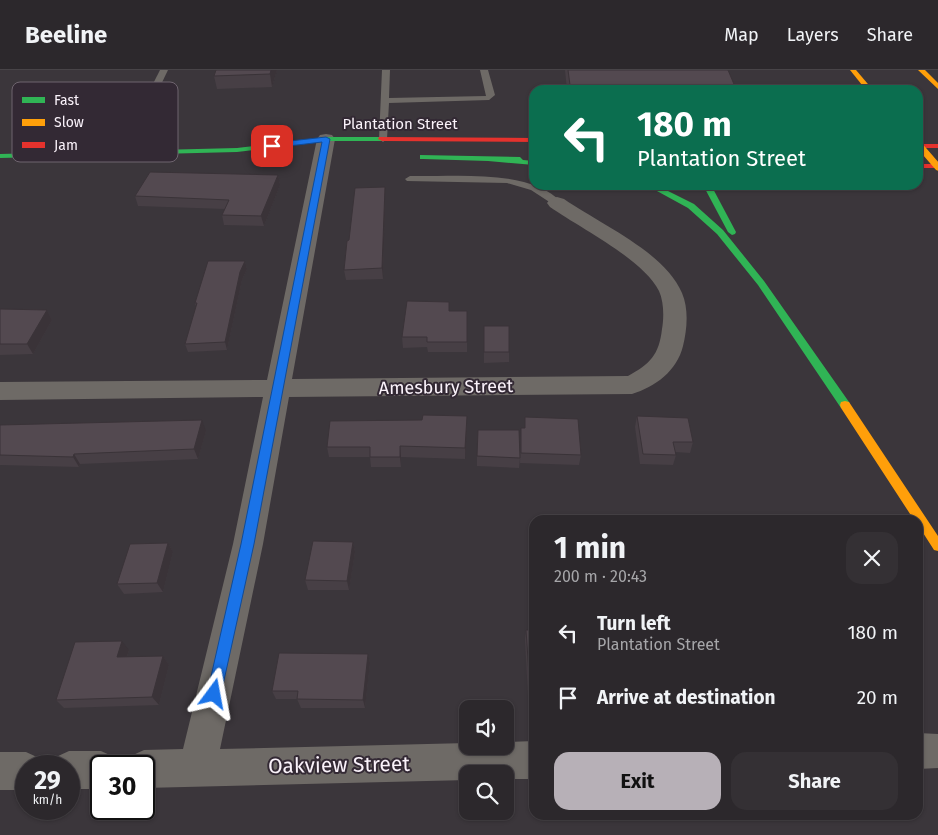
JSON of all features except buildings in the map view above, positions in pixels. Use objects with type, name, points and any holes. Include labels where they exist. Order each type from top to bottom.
[{"type":"main road","points":[[853,70],[866,85]]},
{"type":"main road","points":[[921,70],[938,87]]},
{"type":"main road","name":"Plantation Street","points":[[178,152],[237,150],[319,152],[383,139],[529,140]]},
{"type":"main road","points":[[923,145],[938,146]]},
{"type":"main road","name":"Plantation Street","points":[[237,150],[319,152]]},
{"type":"main road","points":[[923,150],[938,167]]},
{"type":"main road","name":"Plantation Street","points":[[411,157],[529,161]]},
{"type":"main road","points":[[923,166],[938,167]]},
{"type":"main road","points":[[662,190],[691,206],[711,224],[756,275]]},
{"type":"main road","points":[[710,190],[756,275],[918,515]]},
{"type":"main road","points":[[923,523],[938,546]]},
{"type":"street","points":[[197,768],[248,544],[319,152]]},
{"type":"street","name":"Amesbury Street","points":[[0,391],[632,386],[657,371],[672,348],[675,318],[671,292],[661,278],[631,252],[605,233],[580,220],[556,203]]},
{"type":"street","name":"Oakview Street","points":[[155,769],[529,760]]},
{"type":"street","points":[[0,771],[15,771]]},
{"type":"lane","points":[[158,82],[164,70]]},
{"type":"lane","points":[[383,139],[386,70]]},
{"type":"lane","points":[[385,101],[488,98],[491,95],[484,70]]},
{"type":"lane","points":[[410,178],[508,180],[529,186]]},
{"type":"lane","points":[[537,190],[556,203]]},
{"type":"traffic: fast","points":[[178,151],[237,150],[326,139],[382,139]]},
{"type":"traffic: fast","points":[[0,156],[12,156]]},
{"type":"traffic: fast","points":[[423,157],[520,159]]},
{"type":"traffic: fast","points":[[491,159],[529,163]]},
{"type":"traffic: fast","points":[[660,190],[691,206],[720,232],[761,283],[845,405]]},
{"type":"traffic: fast","points":[[710,190],[732,232]]},
{"type":"traffic: slow","points":[[853,70],[866,85]]},
{"type":"traffic: slow","points":[[921,70],[938,87]]},
{"type":"traffic: slow","points":[[923,150],[938,167]]},
{"type":"traffic: slow","points":[[845,405],[918,515]]},
{"type":"traffic: slow","points":[[923,523],[938,546]]},
{"type":"traffic: jam","points":[[382,139],[529,140]]},
{"type":"traffic: jam","points":[[923,146],[938,146]]},
{"type":"traffic: jam","points":[[923,166],[938,166]]},
{"type":"route","points":[[214,694],[248,544],[326,139],[272,146]]}]
